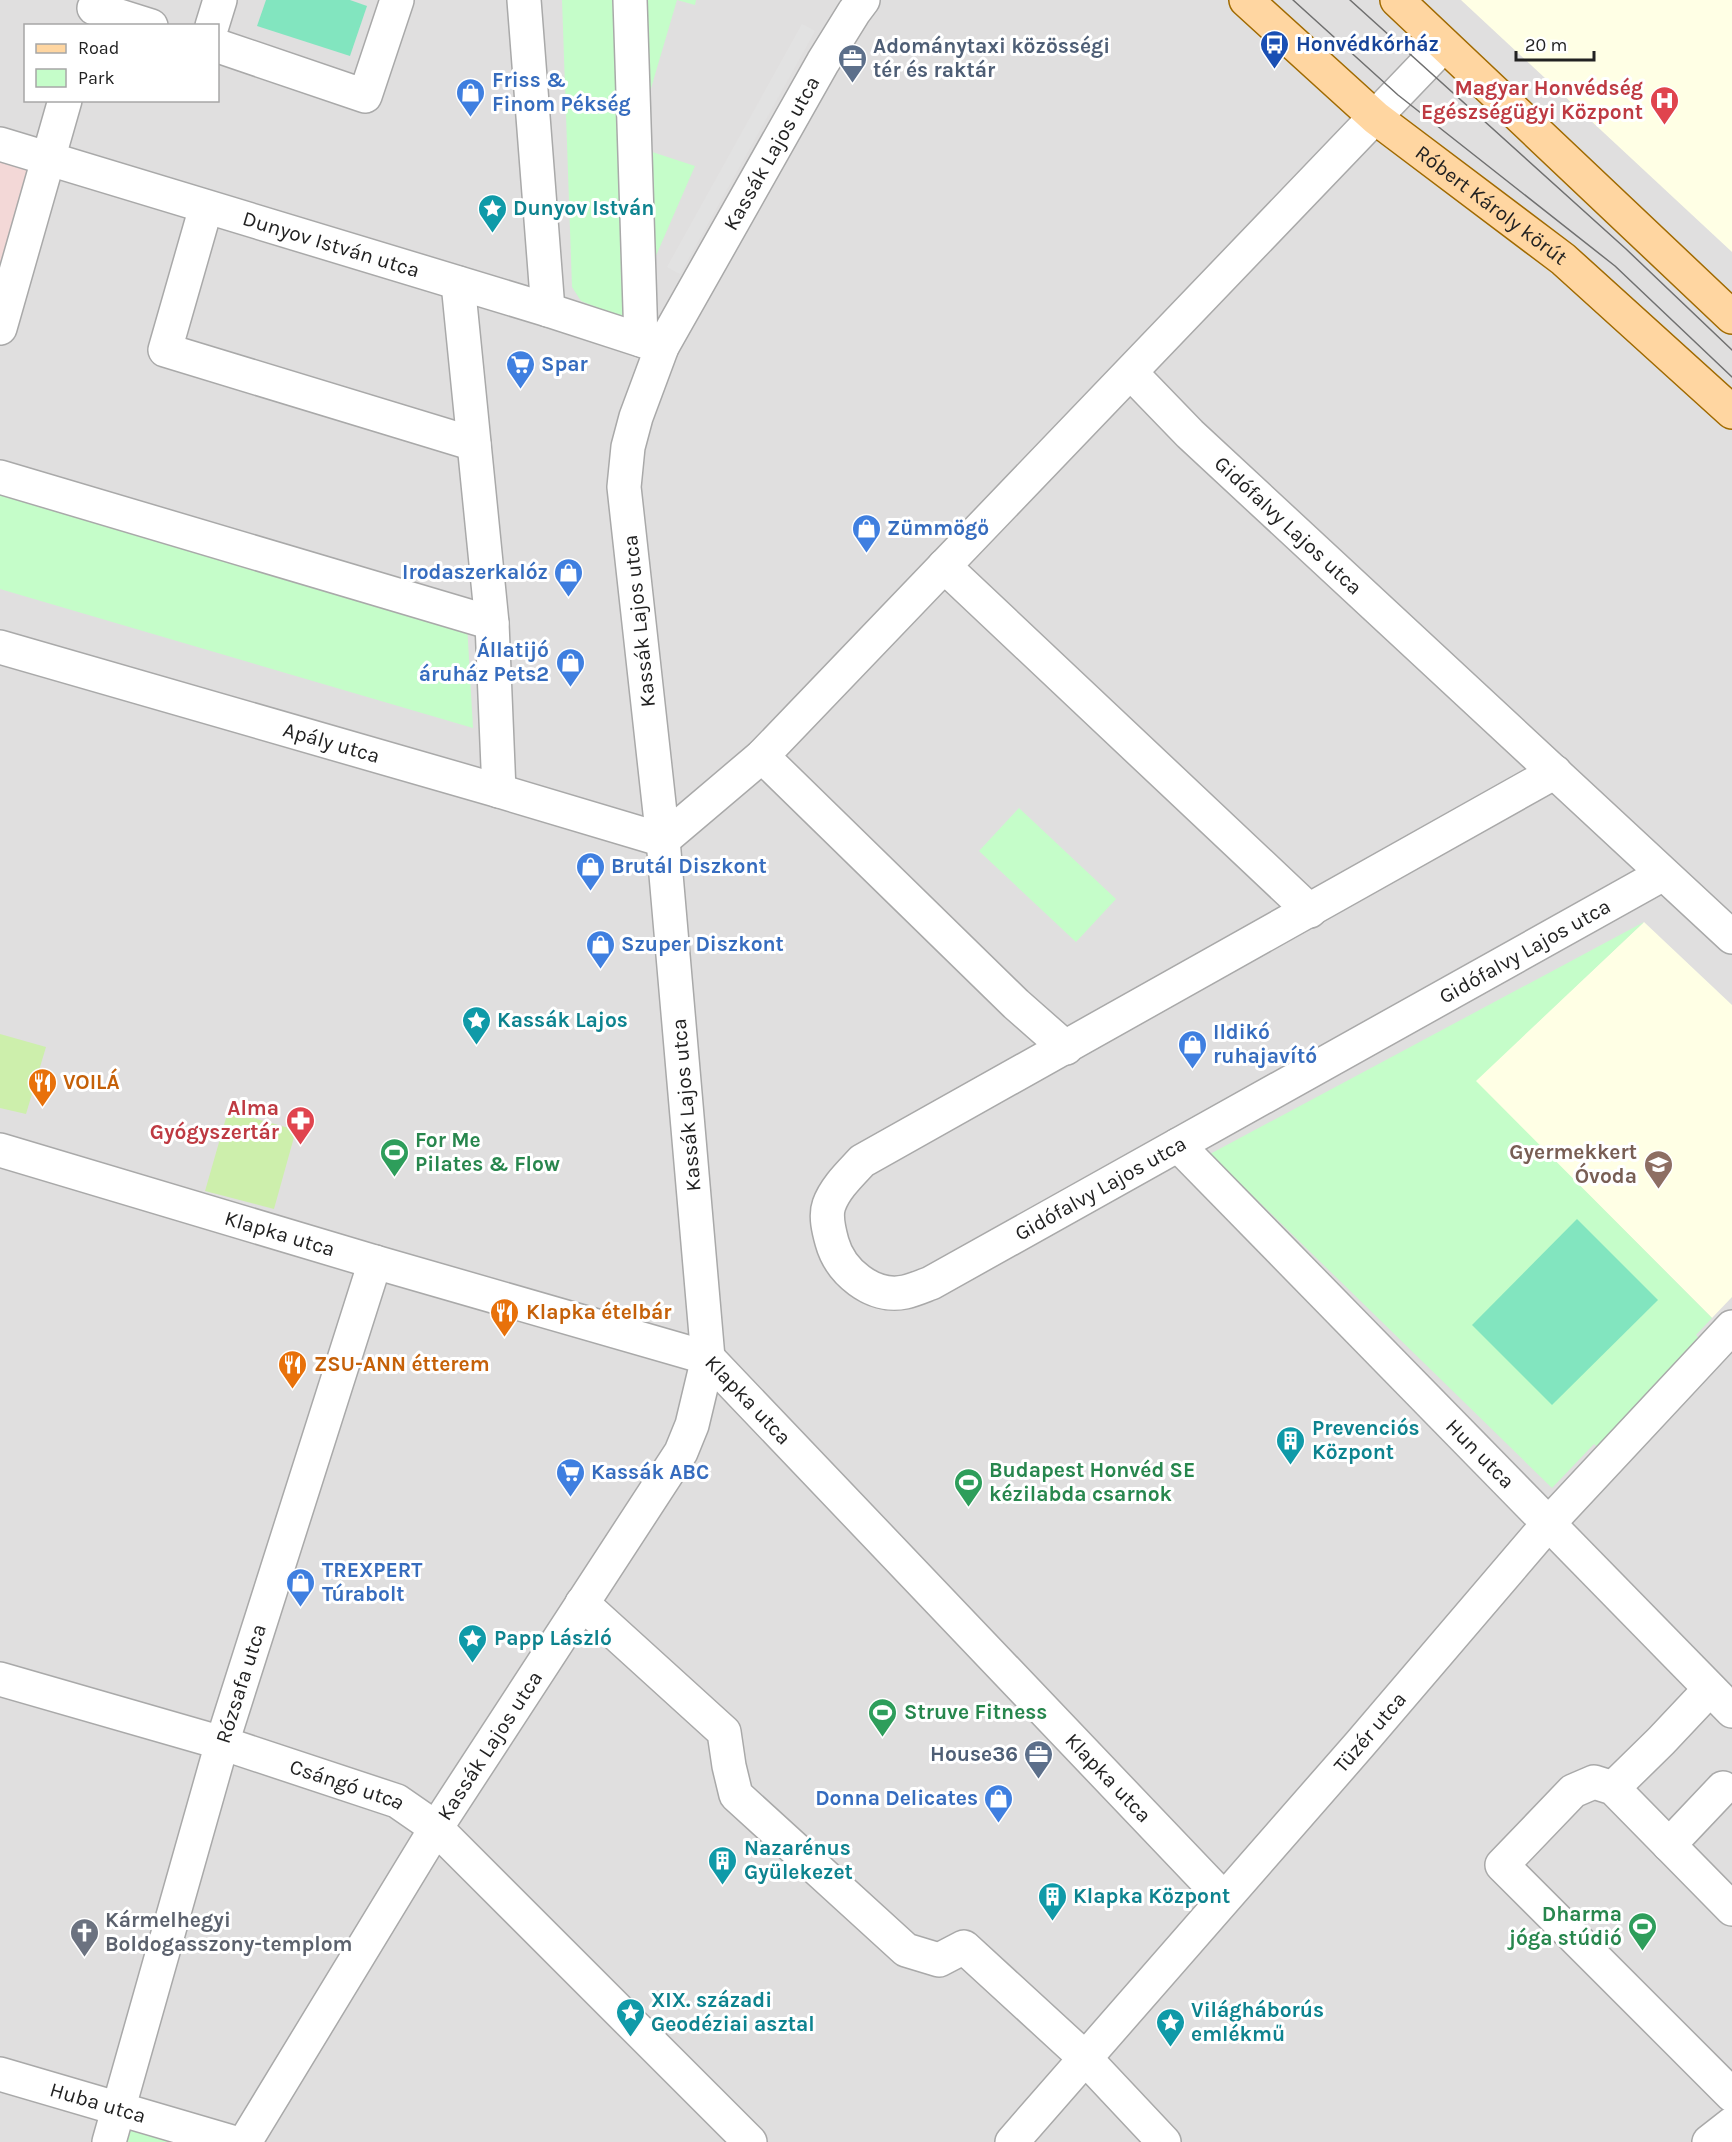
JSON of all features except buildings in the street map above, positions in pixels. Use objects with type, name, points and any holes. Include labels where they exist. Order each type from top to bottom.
[{"type":"main road","name":"Róbert Károly körút","points":[[1246,0],[1377,118],[1563,258],[1732,412]]},
{"type":"main road","points":[[1397,0],[1732,317]]},
{"type":"street","points":[[213,24],[220,0]]},
{"type":"street","points":[[219,46],[365,96],[397,0]]},
{"type":"street","points":[[524,0],[548,310]]},
{"type":"street","points":[[630,0],[651,343]]},
{"type":"street","name":"Kassák Lajos utca","points":[[245,2142],[436,1828],[681,1452],[692,1425],[708,1358],[663,840],[624,487],[628,447],[651,343],[863,0]]},
{"type":"street","points":[[93,11],[143,24]]},
{"type":"street","points":[[663,840],[762,756],[1377,118],[1444,45]]},
{"type":"street","points":[[0,327],[64,102]]},
{"type":"street","name":"Dunyov István utca","points":[[0,144],[651,343]]},
{"type":"street","points":[[206,207],[165,350],[474,444]]},
{"type":"street","points":[[458,283],[492,623],[499,791]]},
{"type":"street","name":"Gidófalvy Lajos utca","points":[[1131,373],[1190,434],[1732,937]]},
{"type":"street","points":[[0,477],[492,623]]},
{"type":"street","points":[[944,566],[1310,911]]},
{"type":"street","name":"Apály utca","points":[[0,647],[663,840]]},
{"type":"street","points":[[762,756],[1016,1004],[1065,1048]]},
{"type":"street","name":"Gidófalvy Lajos utca","points":[[1555,772],[862,1161],[842,1183],[828,1206],[828,1227],[836,1254],[854,1278],[878,1291],[903,1292],[931,1283],[1663,874]]},
{"type":"street","name":"Hun utca","points":[[1178,1144],[1721,1700]]},
{"type":"street","name":"Klapka utca","points":[[0,1150],[708,1358],[1223,1898]]},
{"type":"street","name":"Rózsafa utca","points":[[110,2142],[222,1743],[375,1262]]},
{"type":"street","name":"Tüzér utca","points":[[1012,2142],[1360,1744],[1548,1524],[1732,1327]]},
{"type":"street","points":[[582,1603],[724,1732],[736,1795],[906,1950],[939,1960],[964,1947],[1085,2058],[1164,2142]]},
{"type":"street","name":"Csángó utca","points":[[0,1679],[222,1743],[397,1801],[436,1828],[750,2142]]},
{"type":"street","points":[[1613,1788],[1661,1741],[1721,1700]]},
{"type":"street","points":[[1732,1909],[1613,1788],[1594,1782],[1573,1791],[1502,1865],[1732,2096]]},
{"type":"street","points":[[1669,1845],[1729,1787]]},
{"type":"street","name":"Huba utca","points":[[0,2074],[232,2142]]},
{"type":"street","points":[[1709,2142],[1732,2124]]},
{"type":"shaded area","points":[[0,0],[1732,0],[1732,2142],[0,2142]]},
{"type":"shaded area","name":"Magyar Honvédség Egészségügyi Központ","points":[[1461,0],[1732,0],[1732,252]]},
{"type":"shaded area","points":[[802,24],[815,31],[680,274],[667,267]]},
{"type":"shaded area","points":[[0,130],[43,143],[0,291]]},
{"type":"shaded area","name":"Gyermekkert Óvoda","points":[[1644,922],[1732,1005],[1732,1297],[1712,1318],[1475,1081]]},
{"type":"green space","points":[[266,0],[350,0],[367,6],[350,56],[257,26]]},
{"type":"green space","points":[[562,0],[677,0],[634,146],[695,166],[628,320],[581,301],[572,287]]},
{"type":"green space","points":[[677,0],[696,0],[695,5]]},
{"type":"green space","points":[[0,487],[467,624],[473,728],[0,589]]},
{"type":"green space","points":[[1019,808],[1116,899],[1076,942],[979,851]]},
{"type":"green space","points":[[1644,922],[1476,1081],[1712,1318],[1696,1335],[1703,1342],[1603,1452],[1594,1444],[1552,1488],[1210,1154]]},
{"type":"green space","points":[[0,1034],[46,1047],[26,1114],[0,1108]]},
{"type":"green space","points":[[228,1111],[296,1130],[274,1209],[205,1191]]},
{"type":"green space","points":[[1577,1219],[1658,1300],[1552,1405],[1472,1325]]},
{"type":"green space","points":[[119,2110],[205,2142],[110,2142]]},
{"type":"tram line","points":[[1293,0],[1398,95],[1615,266],[1732,377]]},
{"type":"tram line","points":[[1350,0],[1626,249],[1732,350]]},
{"type":"place","name":"Honvédkórház","points":[[1275,70]]},
{"type":"place","name":"Adománytaxi közösségi tér és raktár","points":[[852,84]]},
{"type":"place","name":"Friss & Finom Pékség","points":[[471,118]]},
{"type":"place","name":"Magyar Honvédség Egészségügyi Központ","points":[[1664,126]]},
{"type":"place","name":"Dunyov István","points":[[492,234]]},
{"type":"place","name":"Spar","points":[[520,390]]},
{"type":"place","name":"Zümmögő","points":[[866,554]]},
{"type":"place","name":"Irodaszerkalóz","points":[[569,598]]},
{"type":"place","name":"Állatijó áruház Pets2","points":[[570,688]]},
{"type":"place","name":"Brutál Diszkont","points":[[590,892]]},
{"type":"place","name":"Szuper Diszkont","points":[[600,970]]},
{"type":"place","name":"Kassák Lajos","points":[[476,1046]]},
{"type":"place","name":"Ildikó ruhajavító","points":[[1192,1070]]},
{"type":"place","name":"VOILÁ","points":[[42,1108]]},
{"type":"place","name":"Alma Gyógyszertár","points":[[300,1146]]},
{"type":"place","name":"For Me Pilates & Flow","points":[[394,1178]]},
{"type":"place","name":"Gyermekkert Óvoda","points":[[1658,1190]]},
{"type":"place","name":"Klapka ételbár","points":[[505,1338]]},
{"type":"place","name":"ZSU-ANN étterem","points":[[293,1390]]},
{"type":"place","name":"Prevenciós Központ","points":[[1291,1466]]},
{"type":"place","name":"Kassák ABC","points":[[570,1498]]},
{"type":"place","name":"Budapest Honvéd SE kézilabda csarnok","points":[[968,1508]]},
{"type":"place","name":"TREXPERT Túrabolt","points":[[301,1608]]},
{"type":"place","name":"Papp László","points":[[473,1664]]},
{"type":"place","name":"Struve Fitness","points":[[883,1738]]},
{"type":"place","name":"House36","points":[[1039,1780]]},
{"type":"place","name":"Donna Delicates","points":[[999,1824]]},
{"type":"place","name":"Nazarénus Gyülekezet","points":[[723,1886]]},
{"type":"place","name":"Klapka Központ","points":[[1052,1922]]},
{"type":"place","name":"Dharma jóga stúdió","points":[[1643,1952]]},
{"type":"place","name":"Kármelhegyi Boldogasszony-templom","points":[[84,1958]]},
{"type":"place","name":"XIX. századi Geodéziai asztal","points":[[630,2038]]},
{"type":"place","name":"Világháborús emlékmű","points":[[1170,2048]]}]
